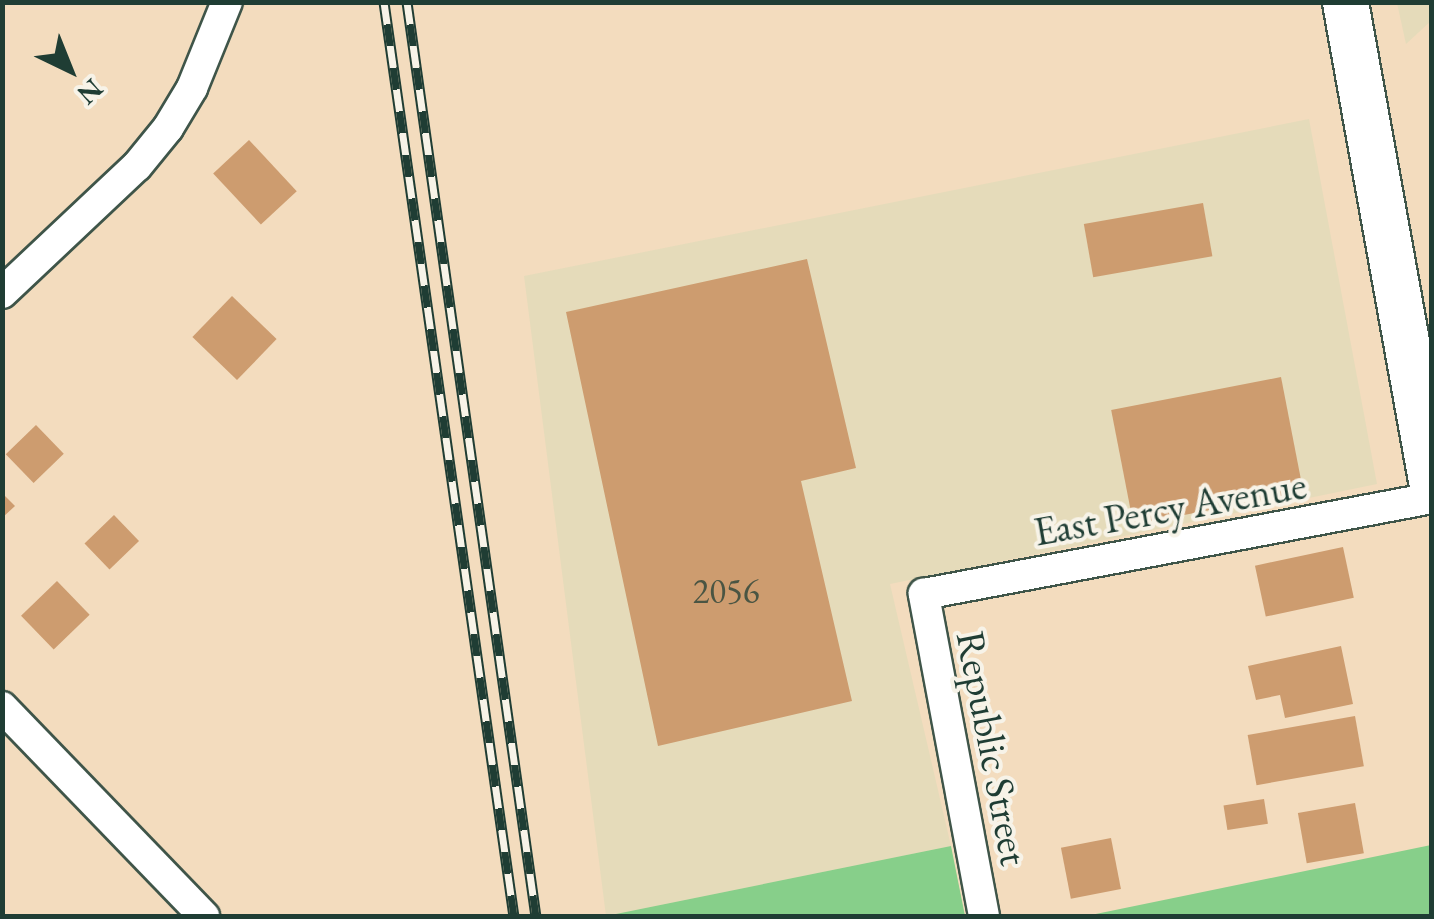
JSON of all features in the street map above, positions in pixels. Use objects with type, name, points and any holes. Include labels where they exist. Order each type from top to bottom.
[{"type":"main road","points":[[1346,2],[1432,486]]},
{"type":"street","points":[[2,293],[137,166],[168,128],[198,75],[226,2]]},
{"type":"street","name":"East Percy Avenue","points":[[924,594],[1432,498]]},
{"type":"street","name":"Republic Street","points":[[924,594],[984,916]]},
{"type":"street","points":[[2,707],[204,916]]},
{"type":"shaded area","points":[[1397,3],[1431,3],[1431,21],[1406,44]]},
{"type":"shaded area","points":[[1309,119],[1377,484],[890,584],[951,846],[606,916],[524,276]]},
{"type":"green space","points":[[1431,845],[1431,916],[1086,916]]},
{"type":"green space","points":[[951,846],[965,916],[606,916]]},
{"type":"building","points":[[249,140],[297,191],[261,225],[213,173]]},
{"type":"building","points":[[1203,203],[1212,256],[1093,277],[1084,224]]},
{"type":"building","points":[[807,259],[856,468],[801,481],[852,701],[658,746],[566,312]]},
{"type":"building","points":[[232,296],[277,339],[237,380],[192,337]]},
{"type":"building","points":[[1281,377],[1303,492],[1134,525],[1111,410]]},
{"type":"building","points":[[36,425],[64,454],[34,483],[6,454]]},
{"type":"building","points":[[2,493],[15,506],[2,518]]},
{"type":"building","points":[[114,515],[139,541],[110,569],[85,543]]},
{"type":"building","points":[[1343,547],[1354,598],[1266,617],[1255,566]]},
{"type":"building","points":[[57,581],[90,615],[54,650],[21,616]]},
{"type":"building","points":[[1341,646],[1353,704],[1285,718],[1280,695],[1256,700],[1248,666]]},
{"type":"building","points":[[1355,716],[1364,766],[1257,785],[1248,735]]},
{"type":"building","points":[[1264,799],[1268,824],[1227,830],[1224,805]]},
{"type":"building","points":[[1355,803],[1364,853],[1307,863],[1298,813]]},
{"type":"building","points":[[1111,838],[1121,889],[1071,899],[1061,848]]},
{"type":"railway","points":[[384,2],[514,916]]},
{"type":"railway","points":[[407,2],[536,916]]}]
